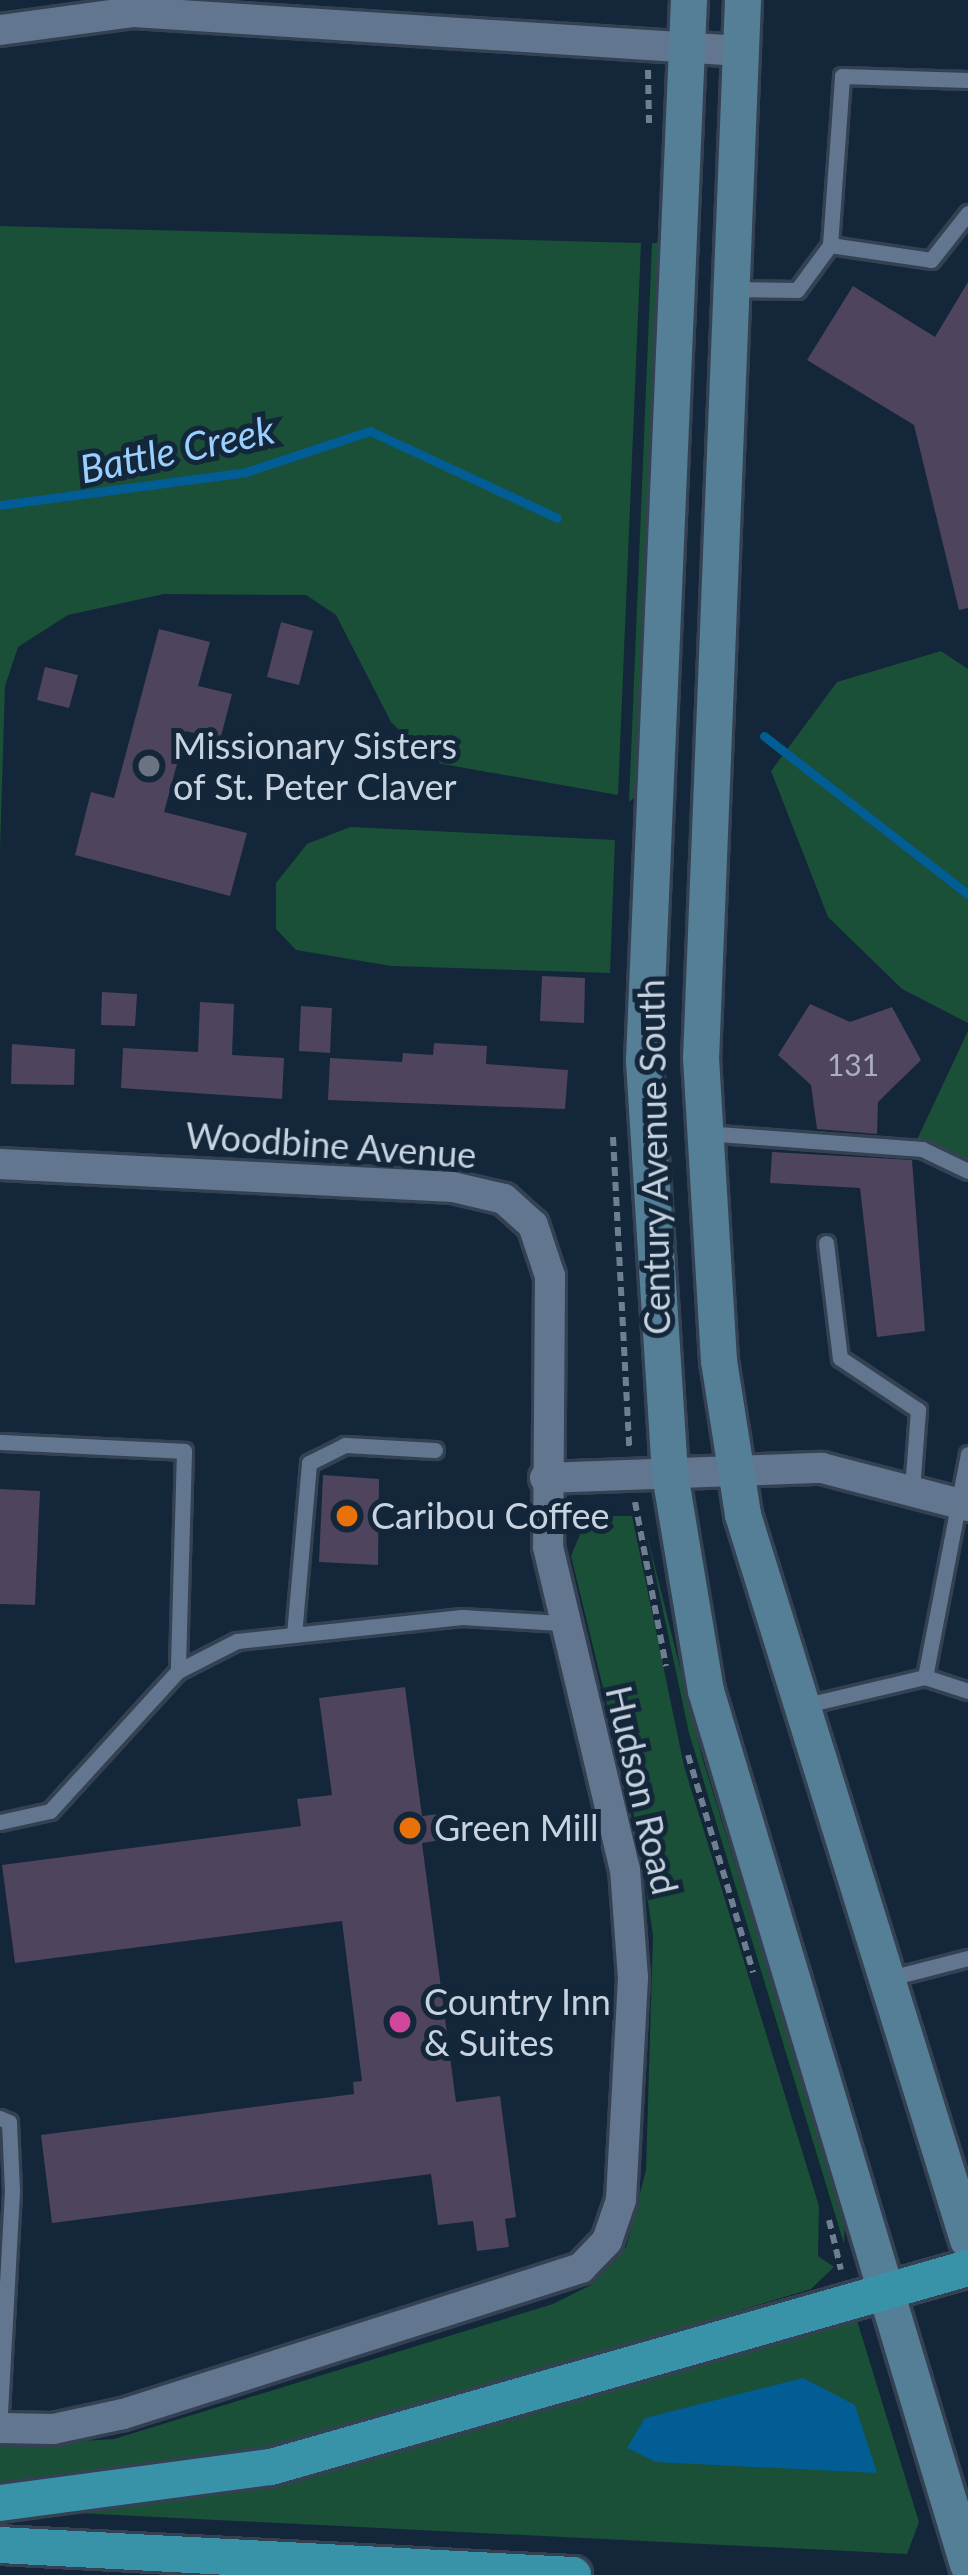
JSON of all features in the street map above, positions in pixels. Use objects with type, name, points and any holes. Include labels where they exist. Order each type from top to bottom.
[{"type":"highway","points":[[0,2504],[271,2467],[886,2284],[968,2268]]},
{"type":"highway","points":[[0,2545],[573,2575]]},
{"type":"main road","name":"Century Avenue South","points":[[688,0],[644,1061],[670,1474],[706,1691],[968,2565]]},
{"type":"main road","name":"Century Avenue South","points":[[743,0],[701,1133],[734,1471],[800,1706],[968,2240]]},
{"type":"street","points":[[1,26],[134,12],[434,12],[741,51]]},
{"type":"street","name":"Woodbine Avenue","points":[[0,1164],[453,1187],[504,1199],[533,1225],[548,1258],[545,1478]]},
{"type":"street","points":[[545,1478],[822,1468],[961,1504]]},
{"type":"street","name":"Hudson Road","points":[[0,2428],[53,2429],[123,2414],[524,2291],[581,2268],[607,2240],[624,2179],[630,1904],[561,1623],[545,1478]]},
{"type":"lane","points":[[732,289],[797,290],[830,245],[842,76],[968,80]]},
{"type":"lane","points":[[830,245],[932,260],[968,213]]},
{"type":"lane","points":[[701,1133],[922,1149],[968,1171]]},
{"type":"lane","points":[[826,1243],[840,1358],[917,1410],[912,1489]]},
{"type":"lane","points":[[0,1442],[184,1451],[178,1671]]},
{"type":"lane","points":[[294,1635],[309,1463],[345,1445],[435,1450]]},
{"type":"lane","points":[[925,1677],[968,1454]]},
{"type":"lane","points":[[0,1822],[50,1811],[178,1671],[236,1641],[462,1617],[561,1623]]},
{"type":"lane","points":[[800,1706],[925,1677],[968,1690]]},
{"type":"lane","points":[[885,1979],[968,1958]]},
{"type":"lane","points":[[0,2118],[9,2122],[12,2191],[0,2412]]},
{"type":"green space","points":[[0,226],[641,243],[618,795],[431,762],[391,722],[336,615],[306,595],[164,594],[68,615],[18,647],[5,686],[0,851]]},
{"type":"green space","points":[[652,243],[662,243],[639,794],[629,802]]},
{"type":"green space","points":[[941,651],[968,669],[968,1023],[902,989],[828,917],[771,771],[837,682]]},
{"type":"green space","points":[[350,827],[615,840],[610,973],[391,966],[296,950],[276,929],[276,883],[307,844]]},
{"type":"green space","points":[[968,1031],[968,1164],[913,1148]]},
{"type":"green space","points":[[609,1516],[632,1516],[684,1766],[819,2206],[818,2256],[834,2267],[811,2289],[257,2456],[0,2490],[0,2446],[114,2439],[553,2304],[591,2285],[626,2247],[646,2170],[653,1935],[636,1824],[571,1556],[581,1532]]},
{"type":"green space","points":[[646,1531],[703,1760],[845,2220],[844,2244],[689,1733]]},
{"type":"green space","points":[[855,2314],[919,2522],[907,2554],[76,2513],[255,2484]]},
{"type":"water","points":[[803,2378],[855,2405],[877,2473],[656,2462],[627,2448],[645,2418]]},
{"type":"building","points":[[968,282],[968,608],[959,610],[914,425],[807,360],[853,286],[935,337]]},
{"type":"building","points":[[281,622],[313,631],[299,685],[267,677]]},
{"type":"building","name":"Missionary Sisters of St. Peter Claver","points":[[159,629],[210,642],[198,686],[232,694],[220,740],[186,731],[164,812],[247,833],[230,896],[75,855],[91,792],[114,798]]},
{"type":"building","points":[[45,667],[78,675],[69,708],[37,700]]},
{"type":"building","points":[[542,976],[585,978],[584,1023],[540,1021]]},
{"type":"building","points":[[102,992],[137,994],[135,1026],[101,1025]]},
{"type":"building","points":[[200,1002],[234,1004],[232,1055],[284,1058],[282,1099],[121,1088],[123,1048],[198,1052]]},
{"type":"building","points":[[810,1004],[850,1022],[892,1007],[921,1060],[878,1102],[877,1134],[817,1129],[811,1085],[778,1055]]},
{"type":"building","points":[[301,1006],[332,1008],[330,1053],[299,1051]]},
{"type":"building","points":[[434,1043],[487,1046],[486,1064],[568,1070],[565,1109],[328,1100],[330,1058],[402,1062],[403,1053],[433,1055]]},
{"type":"building","points":[[12,1044],[75,1049],[74,1085],[11,1084]]},
{"type":"building","points":[[772,1152],[912,1160],[925,1331],[877,1337],[860,1188],[770,1183]]},
{"type":"building","name":"Caribou Coffee","points":[[323,1475],[379,1479],[378,1565],[319,1562]]},
{"type":"building","points":[[0,1489],[40,1491],[35,1605],[0,1604]]},
{"type":"building","name":"Country Inn & Suites","points":[[405,1687],[422,1816],[439,1814],[442,1840],[422,1843],[456,2102],[500,2096],[516,2217],[505,2219],[509,2247],[477,2251],[473,2221],[438,2225],[431,2174],[52,2223],[41,2135],[354,2094],[353,2082],[362,2081],[342,1921],[15,1963],[2,1865],[301,1826],[297,1799],[332,1795],[319,1698]]},
{"type":"waterway","name":"Battle Creek","points":[[0,505],[246,472],[370,431],[557,518]]},
{"type":"waterway","name":"Battle Creek","points":[[764,736],[968,894]]},
{"type":"place","name":"Missionary Sisters of St. Peter Claver","points":[[149,766]]},
{"type":"place","name":"Caribou Coffee","points":[[347,1516]]},
{"type":"place","name":"Green Mill","points":[[410,1828]]},
{"type":"place","name":"Country Inn & Suites","points":[[400,2022]]}]
